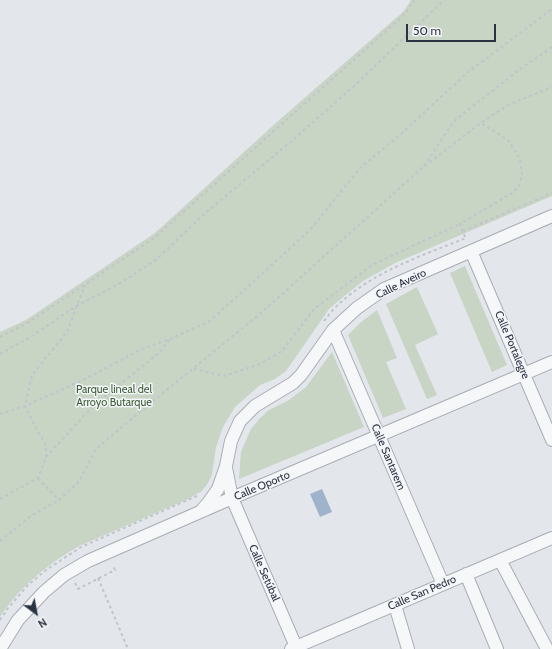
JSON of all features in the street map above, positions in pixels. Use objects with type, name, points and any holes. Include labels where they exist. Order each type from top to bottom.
[{"type":"street","name":"Calle Aveiro","points":[[198,513],[216,493],[226,466],[231,440],[240,421],[255,406],[293,383],[301,375],[333,330],[357,308],[384,290],[552,216]]},
{"type":"street","name":"Calle Portalegre","points":[[471,251],[552,440]]},
{"type":"street","name":"Calle Santarem","points":[[333,330],[443,584]]},
{"type":"street","name":"Calle Oporto","points":[[0,649],[18,620],[44,592],[64,576],[88,561],[552,362]]},
{"type":"street","name":"Calle Aveiro","points":[[226,466],[232,498]]},
{"type":"street","name":"Calle Setúbal","points":[[232,498],[295,648]]},
{"type":"street","name":"Calle San Pedro","points":[[295,648],[552,538]]},
{"type":"street","points":[[500,560],[547,649]]},
{"type":"street","points":[[466,574],[497,649]]},
{"type":"street","points":[[395,605],[408,649]]},
{"type":"path","points":[[0,337],[29,322],[154,238],[405,14],[414,0]]},
{"type":"path","points":[[0,354],[32,336],[78,305],[119,284],[157,259],[204,214],[294,139],[353,87],[444,0]]},
{"type":"path","points":[[0,414],[25,406],[81,381],[142,349],[170,339],[210,321],[310,230],[360,168],[401,134],[467,73],[552,9]]},
{"type":"path","points":[[422,168],[454,121],[523,67],[552,47]]},
{"type":"path","points":[[0,541],[32,515],[59,500],[78,483],[96,449],[260,314],[422,168],[481,123],[508,105],[552,87]]},
{"type":"path","points":[[193,369],[224,376],[260,364],[282,351],[314,309],[372,265],[460,224],[514,192],[520,184],[522,174],[520,159],[508,140],[481,123]]},
{"type":"path","points":[[463,232],[552,193]]},
{"type":"path","points":[[460,224],[471,251]]},
{"type":"path","points":[[0,500],[38,478],[46,457],[46,445],[25,406],[32,376],[67,332],[86,284]]},
{"type":"path","points":[[46,457],[94,405],[159,353],[170,339]]},
{"type":"path","points":[[38,478],[59,500]]},
{"type":"path","points":[[75,583],[78,589],[115,570],[113,565]]},
{"type":"path","points":[[98,578],[128,649]]},
{"type":"green space","name":"Parque lineal del Arroyo Butarque","points":[[411,0],[552,0],[552,196],[395,263],[363,281],[329,309],[286,371],[275,379],[260,385],[235,407],[223,427],[216,447],[212,474],[202,491],[188,499],[79,546],[56,560],[16,595],[0,617],[0,332],[26,320],[155,233],[277,122],[404,11]]},
{"type":"green space","points":[[465,266],[507,365],[492,372],[450,273]]},
{"type":"green space","points":[[417,287],[438,334],[415,345],[437,395],[427,399],[386,304]]},
{"type":"green space","points":[[377,310],[397,358],[386,362],[406,409],[383,418],[348,335],[361,322]]},
{"type":"green space","points":[[332,352],[364,427],[239,479],[241,452],[251,429],[269,410],[289,400],[306,387]]},
{"type":"water","points":[[322,489],[332,512],[320,517],[310,494]]}]
